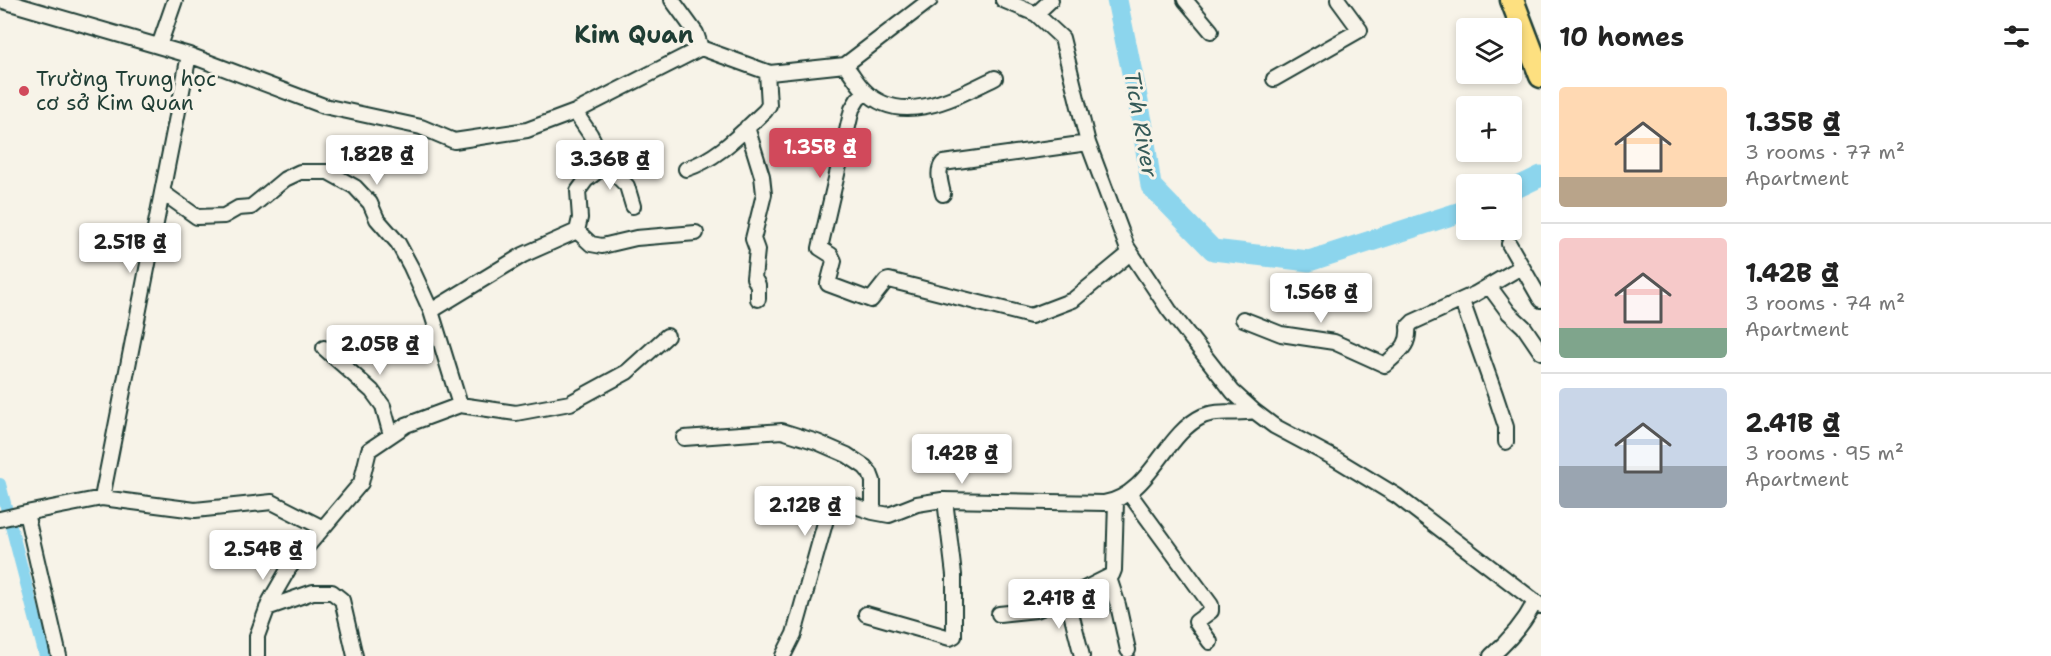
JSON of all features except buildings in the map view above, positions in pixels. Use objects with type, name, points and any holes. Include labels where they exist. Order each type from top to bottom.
[{"type":"main road","points":[[1512,0],[1539,66]]},
{"type":"street","points":[[0,0],[189,55],[324,106],[421,127],[454,141],[527,130],[575,112],[701,48],[767,72],[845,65],[930,0]]},
{"type":"street","points":[[159,46],[175,0]]},
{"type":"street","points":[[672,0],[696,33],[701,48]]},
{"type":"street","points":[[1003,0],[1043,7],[1062,38],[1088,143],[1127,247],[1176,319],[1233,392],[1274,426],[1336,459],[1397,496],[1538,604],[1491,656]]},
{"type":"street","points":[[1185,0],[1211,32]]},
{"type":"street","points":[[1274,79],[1360,30],[1338,0]]},
{"type":"street","points":[[102,498],[189,55]]},
{"type":"street","points":[[845,65],[866,92],[887,105],[921,108],[953,99],[996,78]]},
{"type":"street","points":[[686,169],[703,163],[720,151],[765,111],[769,105],[767,72]]},
{"type":"street","points":[[866,92],[852,109],[820,248],[831,255],[834,261],[828,284],[871,300],[889,280],[1031,316],[1073,300],[1130,253]]},
{"type":"street","points":[[575,112],[590,134],[606,165],[627,186],[633,206]]},
{"type":"street","points":[[747,128],[762,176],[764,194],[753,239],[757,250],[754,278],[758,285],[758,299]]},
{"type":"street","points":[[943,194],[940,167],[944,163],[1088,143]]},
{"type":"street","points":[[577,231],[580,218],[578,191],[586,180],[606,165]]},
{"type":"street","points":[[162,192],[197,218],[224,216],[238,208],[252,207],[285,179],[300,172],[328,172],[355,187],[364,195],[377,219],[398,243],[411,267],[431,310],[460,405]]},
{"type":"street","points":[[431,310],[523,255],[577,231]]},
{"type":"street","points":[[577,231],[591,244],[602,246],[636,238],[696,233]]},
{"type":"street","points":[[1509,244],[1541,300]]},
{"type":"street","points":[[1243,319],[1281,334],[1334,342],[1385,365],[1407,343],[1408,327],[1413,322],[1462,301],[1521,267]]},
{"type":"street","points":[[1489,286],[1509,313],[1524,327],[1541,352]]},
{"type":"street","points":[[1462,301],[1506,427],[1506,442]]},
{"type":"street","points":[[257,656],[256,636],[267,608],[289,568],[361,483],[369,450],[406,425],[460,405],[516,413],[570,403],[627,372],[667,336]]},
{"type":"street","points":[[324,348],[372,391],[383,406],[391,435]]},
{"type":"street","points":[[786,652],[830,505],[837,500],[873,513],[889,514],[917,504],[945,500],[1104,503],[1116,501],[1129,493],[1195,421],[1210,414],[1254,411]]},
{"type":"street","points":[[684,438],[782,431],[817,442],[853,458],[870,473],[873,481],[873,513]]},
{"type":"street","points":[[1129,493],[1211,605],[1211,611],[1196,622],[1210,642]]},
{"type":"street","points":[[2,518],[102,498],[195,510],[272,502],[323,528]]},
{"type":"street","points":[[866,614],[950,638],[954,636],[954,575],[945,500]]},
{"type":"street","points":[[999,614],[1036,610],[1109,578],[1114,570],[1116,501]]},
{"type":"street","points":[[22,513],[59,656]]},
{"type":"street","points":[[1109,578],[1118,605],[1128,650]]},
{"type":"street","points":[[267,608],[313,592],[332,592],[342,600],[355,656]]},
{"type":"street","points":[[1067,597],[1082,656]]},
{"type":"waterway","name":"Tich River","points":[[1117,0],[1142,121],[1151,186],[1213,250],[1309,261],[1456,214]]},
{"type":"waterway","name":"Tich River","points":[[1522,185],[1541,176]]},
{"type":"waterway","points":[[0,484],[45,656]]},
{"type":"place","name":"Trường Trung học cơ sở Kim Quan","points":[[24,91]]},
{"type":"district","name":"Kim Quan","points":[[634,35]]}]
